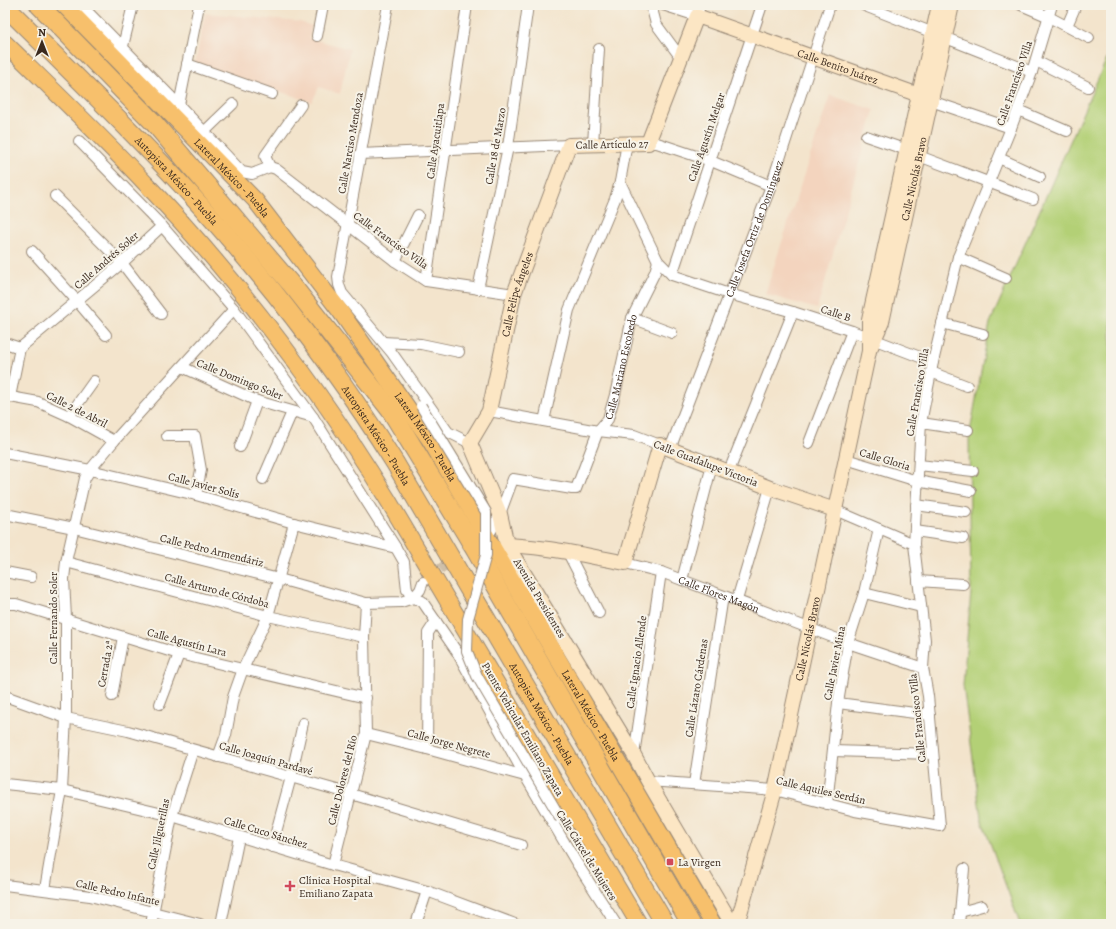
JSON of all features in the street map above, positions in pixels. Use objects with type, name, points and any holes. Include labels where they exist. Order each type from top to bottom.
[{"type":"highway","name":"Autopista México - Puebla","points":[[39,5],[154,122],[296,290],[391,412],[466,534],[691,924]]},
{"type":"highway","name":"Lateral México - Puebla","points":[[64,5],[255,200],[332,289],[345,318],[430,440],[713,924]]},
{"type":"highway","name":"Autopista México - Puebla","points":[[5,6],[125,126],[190,194],[234,243],[274,292],[327,362],[365,415],[396,463],[666,924]]},
{"type":"highway","points":[[5,42],[114,150],[188,229],[277,337],[308,379],[374,478],[639,924]]},
{"type":"main road","name":"Calle Nicolás Bravo","points":[[737,924],[775,790],[798,690],[809,628],[871,342],[869,319],[913,153],[938,34],[939,5]]},
{"type":"main road","name":"Calle Nicolás Bravo","points":[[938,34],[952,5]]},
{"type":"main road","points":[[648,143],[698,11]]},
{"type":"main road","name":"Calle Benito Juárez","points":[[698,11],[752,36],[925,98]]},
{"type":"main road","name":"Calle Artículo 27","points":[[569,145],[648,143]]},
{"type":"main road","name":"Calle Felipe Ángeles","points":[[470,443],[489,411],[514,294],[569,145]]},
{"type":"main road","name":"Avenida Presidentes","points":[[470,443],[500,514],[508,545],[634,755],[732,924]]},
{"type":"main road","name":"Calle Guadalupe Victoria","points":[[665,447],[770,488],[835,510]]},
{"type":"main road","name":"Calle Josefa Ortiz de Domínguez","points":[[625,563],[665,447]]},
{"type":"main road","name":"Calle Flores Magón","points":[[508,545],[567,551],[625,563]]},
{"type":"street","points":[[81,5],[123,46],[242,172],[252,174],[270,167],[266,156],[301,105]]},
{"type":"street","points":[[123,46],[132,5]]},
{"type":"street","points":[[179,105],[200,5]]},
{"type":"street","points":[[317,36],[323,5]]},
{"type":"street","name":"Calle Narciso Mendoza","points":[[332,289],[338,277],[388,5]]},
{"type":"street","name":"Calle Ayacuitlapa","points":[[426,281],[467,5]]},
{"type":"street","name":"Calle 18 de Marzo","points":[[478,289],[508,147],[528,5]]},
{"type":"street","points":[[651,5],[656,24],[681,58]]},
{"type":"street","name":"Calle Benito Juárez","points":[[663,5],[698,11]]},
{"type":"street","name":"Calle Agustín Melgar","points":[[672,275],[762,5]]},
{"type":"street","name":"Calle Josefa Ortiz de Domínguez","points":[[665,447],[729,294],[771,186],[830,5]]},
{"type":"street","points":[[1021,5],[1049,17],[1089,38]]},
{"type":"street","name":"Calle Francisco Villa","points":[[940,826],[930,715],[923,668],[925,640],[914,544],[921,423],[932,367],[958,257],[990,182],[1018,110],[1036,61],[1052,5]]},
{"type":"street","points":[[1067,26],[1076,5]]},
{"type":"street","points":[[865,6],[1032,72]]},
{"type":"street","points":[[593,144],[599,49]]},
{"type":"street","points":[[1036,61],[1088,87]]},
{"type":"street","points":[[187,64],[272,94]]},
{"type":"street","name":"Calle Benito Juárez","points":[[925,98],[1011,128]]},
{"type":"street","points":[[204,132],[233,104]]},
{"type":"street","points":[[1018,110],[1067,131]]},
{"type":"street","points":[[866,136],[1033,199]]},
{"type":"street","points":[[79,141],[162,226],[234,309],[313,417],[396,548],[404,562],[407,590],[413,598],[420,590],[423,582]]},
{"type":"street","points":[[544,421],[569,310],[616,199],[627,143]]},
{"type":"street","name":"Calle Artículo 27","points":[[648,143],[657,143],[711,161],[771,186]]},
{"type":"street","name":"Calle Artículo 27","points":[[360,154],[569,145]]},
{"type":"street","points":[[999,158],[1040,178]]},
{"type":"street","name":"Calle Francisco Villa","points":[[270,167],[276,169],[395,261],[426,281],[514,294]]},
{"type":"street","points":[[620,182],[658,261],[672,275]]},
{"type":"street","points":[[55,196],[122,263],[161,314]]},
{"type":"street","points":[[395,261],[418,215]]},
{"type":"street","name":"Calle Andrés Soler","points":[[20,348],[122,263],[162,226]]},
{"type":"street","points":[[32,251],[106,335]]},
{"type":"street","points":[[958,257],[1006,278]]},
{"type":"street","name":"Calle Mariano Escobedo","points":[[500,514],[513,479],[572,490],[576,489],[598,431],[608,419],[615,395],[632,318],[655,272],[658,261]]},
{"type":"street","name":"Calle B","points":[[672,275],[729,294],[852,331],[871,342],[932,367],[967,386]]},
{"type":"street","points":[[332,289],[342,293],[383,342],[404,369],[448,432],[470,443]]},
{"type":"street","name":"Calle Fernando Soler","points":[[45,889],[62,790],[66,718],[66,618],[64,579],[66,562],[85,478],[114,441],[234,309]]},
{"type":"street","points":[[729,471],[793,312]]},
{"type":"street","points":[[632,318],[672,333]]},
{"type":"street","points":[[942,323],[983,334]]},
{"type":"street","points":[[809,443],[852,331]]},
{"type":"street","points":[[383,342],[421,344],[459,352]]},
{"type":"street","points":[[5,343],[20,348],[7,397]]},
{"type":"street","name":"Calle Domingo Soler","points":[[182,367],[257,401],[313,417]]},
{"type":"street","name":"Puente Vehicular Emiliano Zapata","points":[[404,369],[421,406],[486,512],[486,555],[468,619],[467,652],[477,676],[561,819],[576,862]]},
{"type":"street","points":[[69,416],[94,381]]},
{"type":"street","name":"Calle 2 de Abril","points":[[7,397],[38,402],[69,416],[114,441]]},
{"type":"street","points":[[240,447],[257,401]]},
{"type":"street","name":"Calle Guadalupe Victoria","points":[[489,411],[634,436],[665,447]]},
{"type":"street","points":[[263,479],[292,412]]},
{"type":"street","points":[[921,423],[968,430]]},
{"type":"street","points":[[167,436],[195,436],[201,470],[196,495]]},
{"type":"street","name":"Calle Javier Solís","points":[[5,453],[90,470],[196,495],[396,548]]},
{"type":"street","name":"Calle Gloria","points":[[846,459],[918,481],[971,491]]},
{"type":"street","points":[[682,580],[712,465]]},
{"type":"street","points":[[918,465],[973,471]]},
{"type":"street","points":[[737,600],[770,488]]},
{"type":"street","points":[[916,505],[966,512]]},
{"type":"street","name":"Calle Guadalupe Victoria","points":[[835,510],[914,544]]},
{"type":"street","name":"Calle Pedro Armendáriz","points":[[5,514],[74,528],[279,579],[366,603],[401,602],[413,598]]},
{"type":"street","points":[[491,531],[500,514]]},
{"type":"street","points":[[218,757],[226,735],[234,697],[243,669],[268,616],[294,522]]},
{"type":"street","name":"Calle Javier Mina","points":[[827,804],[838,703],[848,643],[864,593],[879,530]]},
{"type":"street","points":[[915,531],[963,538]]},
{"type":"street","points":[[567,551],[599,613]]},
{"type":"street","name":"Calle Arturo de Córdoba","points":[[66,562],[268,616],[364,637]]},
{"type":"street","name":"Calle Flores Magón","points":[[625,563],[661,572],[848,643],[923,668]]},
{"type":"street","points":[[5,572],[31,577]]},
{"type":"street","name":"Calle Ignacio Allende","points":[[634,755],[661,572]]},
{"type":"street","points":[[918,581],[963,584]]},
{"type":"street","points":[[864,593],[921,607]]},
{"type":"street","name":"Calle Lázaro Cárdenas","points":[[694,784],[723,596]]},
{"type":"street","name":"Calle Cárcel de Mujeres","points":[[413,598],[422,601],[457,652],[525,776],[576,862],[616,924]]},
{"type":"street","name":"Calle Dolores del Río","points":[[333,865],[366,734],[364,637],[366,603]]},
{"type":"street","name":"Calle Agustín Lara","points":[[5,605],[16,604],[66,618],[179,654],[366,698]]},
{"type":"street","points":[[427,749],[428,633],[436,620]]},
{"type":"street","name":"Cerrada 2ª","points":[[112,696],[123,637]]},
{"type":"street","points":[[160,704],[179,654]]},
{"type":"street","name":"Calle Joaquín Pardavé","points":[[5,696],[66,718],[128,731],[351,794],[521,845]]},
{"type":"street","points":[[838,703],[930,715]]},
{"type":"street","points":[[272,847],[292,778],[303,723]]},
{"type":"street","name":"Calle Jorge Negrete","points":[[366,734],[525,776]]},
{"type":"street","name":"Calle Jilguerillas","points":[[152,924],[172,816],[193,750]]},
{"type":"street","points":[[833,751],[933,754]]},
{"type":"street","name":"Calle Aquiles Serdán","points":[[648,781],[775,790],[855,811],[940,826]]},
{"type":"street","name":"Calle Cuco Sánchez","points":[[5,784],[62,790],[172,816],[333,865],[427,891],[514,924]]},
{"type":"street","points":[[221,924],[239,837]]},
{"type":"street","points":[[959,924],[964,869]]},
{"type":"street","name":"Calle Pedro Infante","points":[[5,885],[90,896],[200,924]]},
{"type":"street","points":[[416,924],[427,891]]},
{"type":"street","points":[[960,912],[982,906]]},
{"type":"shaded area","points":[[205,13],[300,22],[312,26],[309,38],[350,49],[340,94],[319,87],[312,102],[195,64]]},
{"type":"shaded area","points":[[830,95],[874,110],[817,309],[765,294]]},
{"type":"green space","points":[[1111,49],[1111,924],[1020,924],[981,818],[963,685],[971,592],[969,437],[990,323]]},
{"type":"tunnel","points":[[428,578],[475,543]]},
{"type":"place","name":"La Virgen","points":[[670,862]]},
{"type":"place","name":"Clínica Hospital Emiliano Zapata","points":[[290,886]]}]
